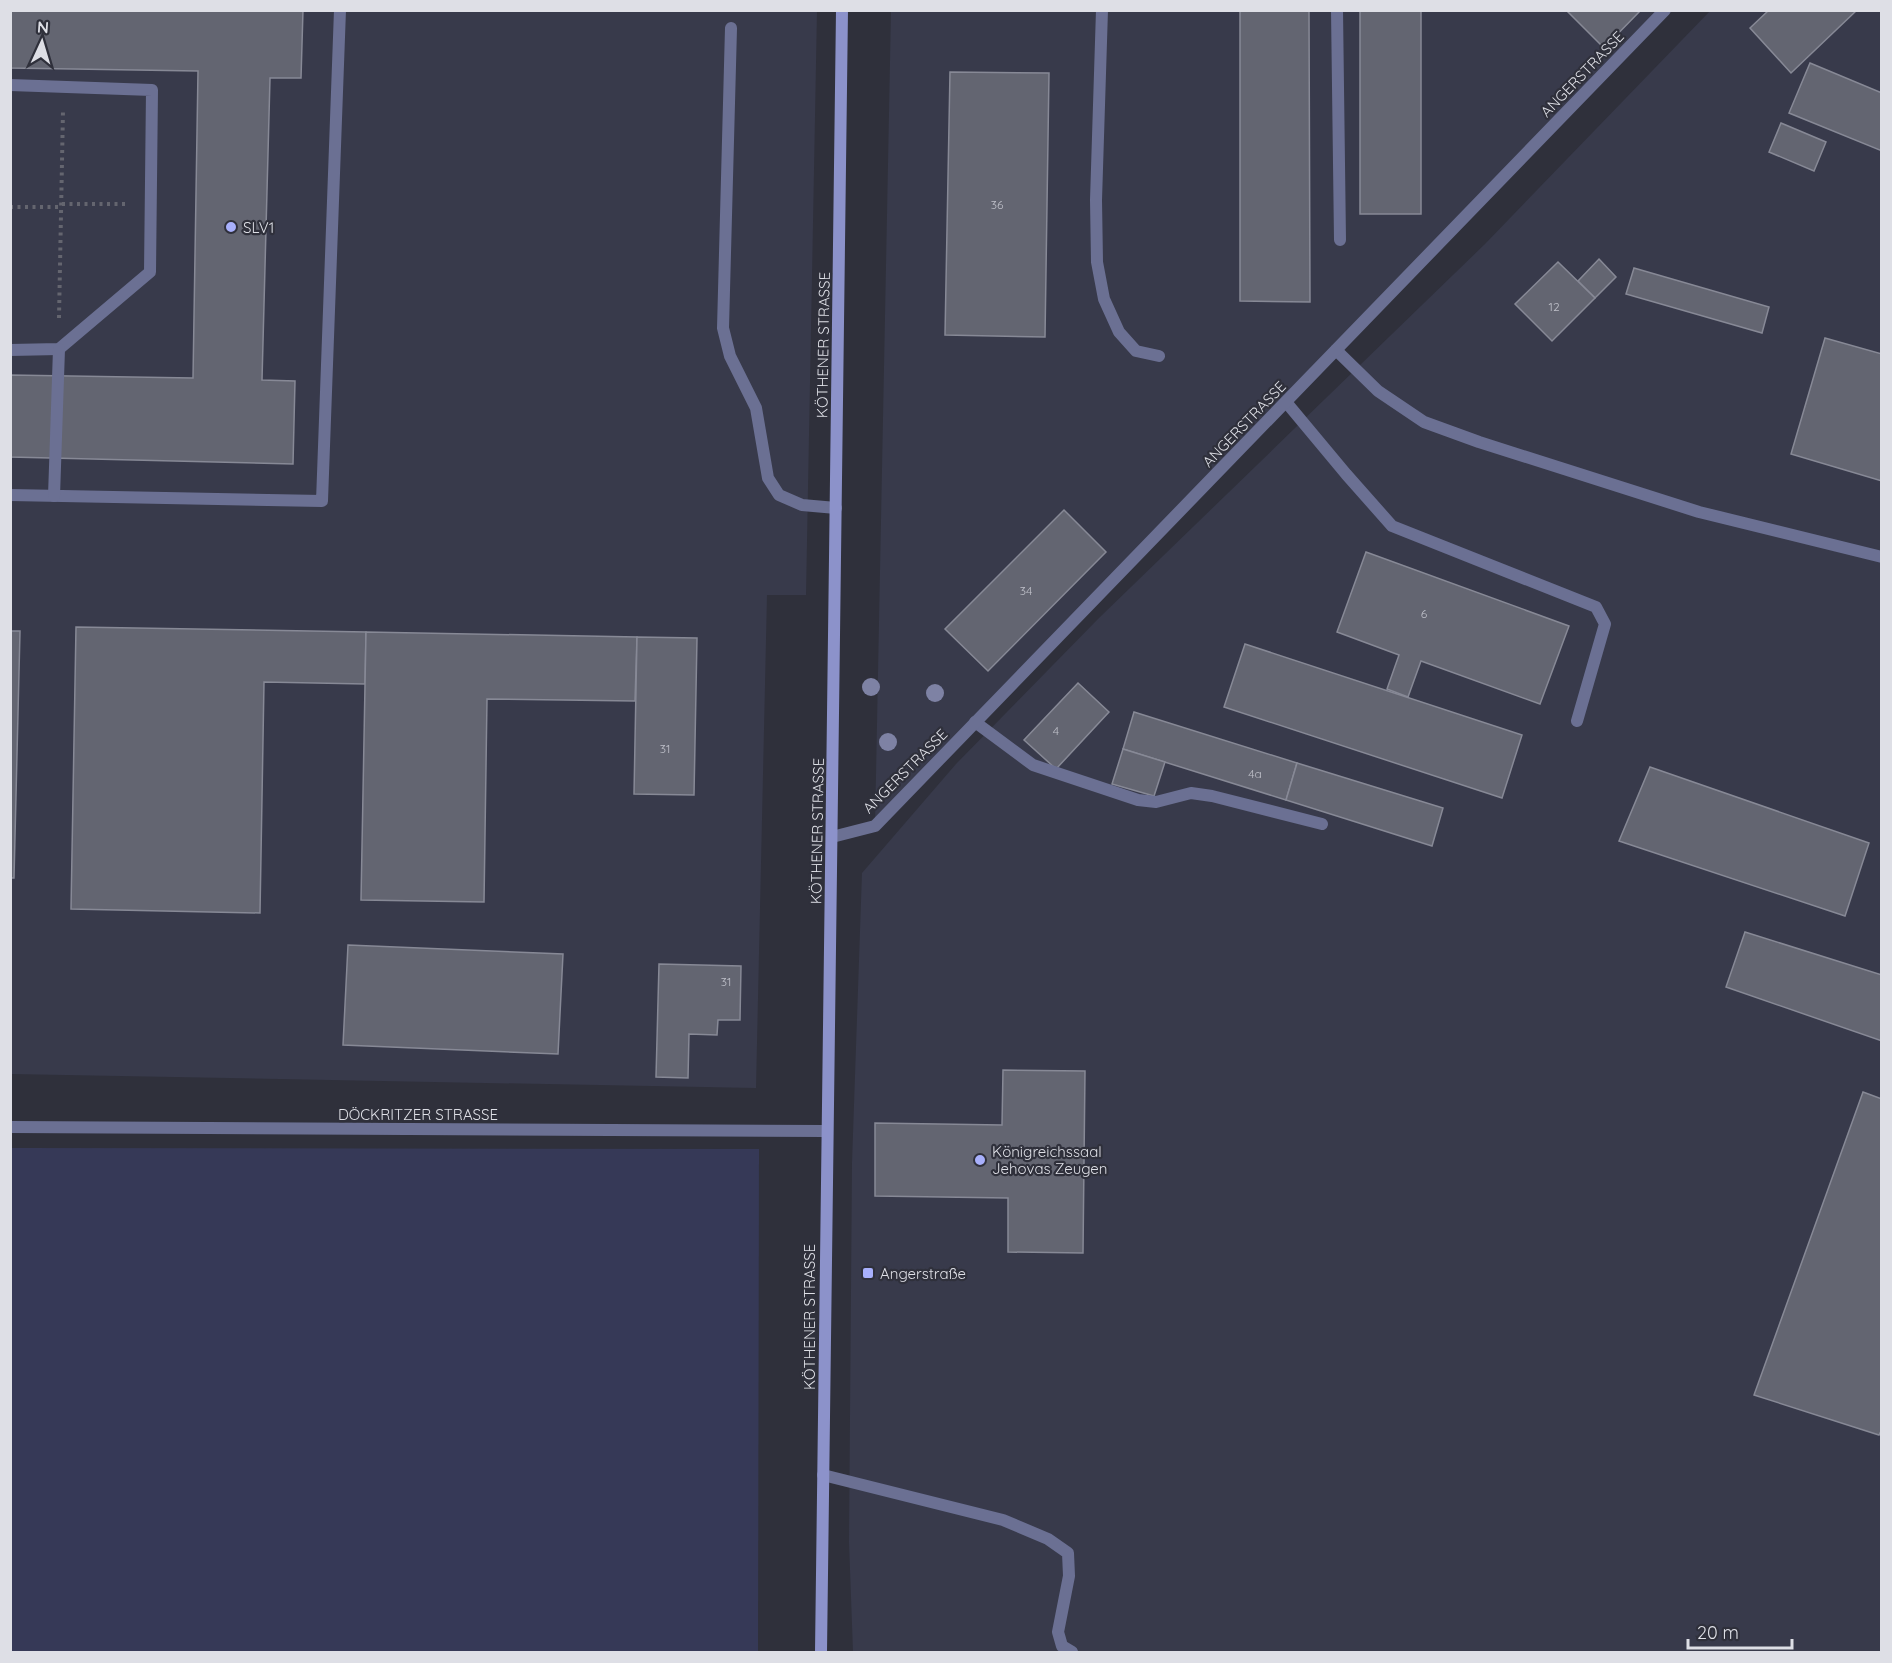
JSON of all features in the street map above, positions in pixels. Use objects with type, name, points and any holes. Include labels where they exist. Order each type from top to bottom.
[{"type":"main road","name":"KÖTHENER STRASSE","points":[[821,1653],[842,10]]},
{"type":"street","points":[[10,495],[322,501],[340,10]]},
{"type":"street","points":[[1102,10],[1096,262],[1104,299],[1119,332],[1136,351],[1159,356]]},
{"type":"street","points":[[1337,10],[1340,240]]},
{"type":"street","name":"ANGERSTRASSE","points":[[832,837],[875,825],[1665,10]]},
{"type":"street","points":[[731,28],[723,328],[730,356],[756,408],[768,478],[779,495],[802,504],[836,508]]},
{"type":"street","points":[[10,85],[152,90],[150,272],[59,349],[10,350]]},
{"type":"street","points":[[54,496],[59,349]]},
{"type":"street","points":[[1336,350],[1378,391],[1424,422],[1479,442],[1699,512],[1881,557]]},
{"type":"street","points":[[1286,402],[1392,526],[1596,607],[1605,624],[1577,721]]},
{"type":"street","points":[[975,722],[1033,765],[1138,800],[1156,802],[1191,793],[1212,796],[1322,824]]},
{"type":"street","name":"DÖCKRITZER STRASSE","points":[[10,1127],[826,1131]]},
{"type":"street","points":[[823,1475],[1003,1520],[1048,1539],[1068,1553],[1069,1576],[1058,1632],[1062,1646],[1072,1653]]},
{"type":"path","points":[[59,349],[63,86]]},
{"type":"path","points":[[10,207],[152,204]]},
{"type":"shaded area","points":[[11,11],[817,11],[806,595],[767,595],[756,1088],[11,1074]]},
{"type":"shaded area","points":[[891,11],[1665,11],[875,826]]},
{"type":"shaded area","points":[[1710,11],[1881,11],[1881,1652],[853,1652],[849,1542],[852,1163],[862,873],[956,764],[1098,619],[1485,244]]},
{"type":"shaded area","points":[[11,1148],[759,1149],[758,1652],[11,1652]]},
{"type":"building","name":"SLV1","points":[[10,10],[303,10],[301,78],[270,78],[262,380],[295,381],[293,464],[10,457],[10,375],[193,378],[198,71],[10,68]]},
{"type":"building","points":[[1240,10],[1309,10],[1310,302],[1240,301]]},
{"type":"building","points":[[1360,10],[1421,10],[1421,214],[1360,214]]},
{"type":"building","points":[[1566,10],[1641,10],[1604,48]]},
{"type":"building","points":[[1769,10],[1857,10],[1791,73],[1750,28]]},
{"type":"building","points":[[1810,63],[1882,93],[1882,151],[1789,113]]},
{"type":"building","points":[[950,72],[1049,73],[1045,337],[945,335]]},
{"type":"building","points":[[1781,123],[1826,142],[1814,171],[1769,152]]},
{"type":"building","points":[[1599,259],[1616,277],[1595,298],[1578,281]]},
{"type":"building","points":[[1558,262],[1595,298],[1552,341],[1515,304]]},
{"type":"building","points":[[1634,268],[1769,307],[1762,333],[1626,294]]},
{"type":"building","points":[[1825,338],[1882,354],[1882,481],[1791,454]]},
{"type":"building","points":[[1064,510],[1106,552],[988,671],[945,629]]},
{"type":"building","points":[[1366,552],[1569,626],[1540,704],[1421,661],[1408,697],[1387,689],[1399,655],[1337,632]]},
{"type":"building","points":[[76,627],[366,632],[365,684],[264,682],[260,913],[71,909]]},
{"type":"building","points":[[10,631],[20,631],[14,878],[10,878]]},
{"type":"building","points":[[366,632],[637,637],[635,701],[487,699],[484,902],[361,900]]},
{"type":"building","points":[[637,637],[697,638],[694,795],[634,794]]},
{"type":"building","points":[[1245,644],[1522,735],[1502,798],[1224,707]]},
{"type":"building","points":[[1078,683],[1109,712],[1056,769],[1024,740]]},
{"type":"building","points":[[1134,712],[1297,763],[1286,800],[1123,749]]},
{"type":"building","points":[[1123,749],[1165,762],[1154,796],[1112,784]]},
{"type":"building","points":[[1297,763],[1443,808],[1432,846],[1286,800]]},
{"type":"building","points":[[1650,767],[1869,843],[1845,916],[1619,841]]},
{"type":"building","points":[[1745,932],[1882,975],[1882,1041],[1726,987]]},
{"type":"building","points":[[348,945],[563,954],[558,1054],[343,1045]]},
{"type":"building","points":[[659,964],[741,966],[740,1020],[718,1020],[717,1035],[689,1034],[688,1078],[656,1077]]},
{"type":"building","name":"Königreichssaal Jehovas Zeugen","points":[[1003,1070],[1085,1071],[1083,1253],[1008,1252],[1008,1198],[875,1196],[875,1123],[1002,1125]]},
{"type":"building","points":[[1863,1092],[1882,1099],[1882,1429],[1879,1435],[1754,1395]]},
{"type":"place","name":"SLV1","points":[[231,227]]},
{"type":"place","name":"Königreichssaal Jehovas Zeugen","points":[[980,1160]]},
{"type":"place","name":"Angerstraße","points":[[868,1273]]}]
